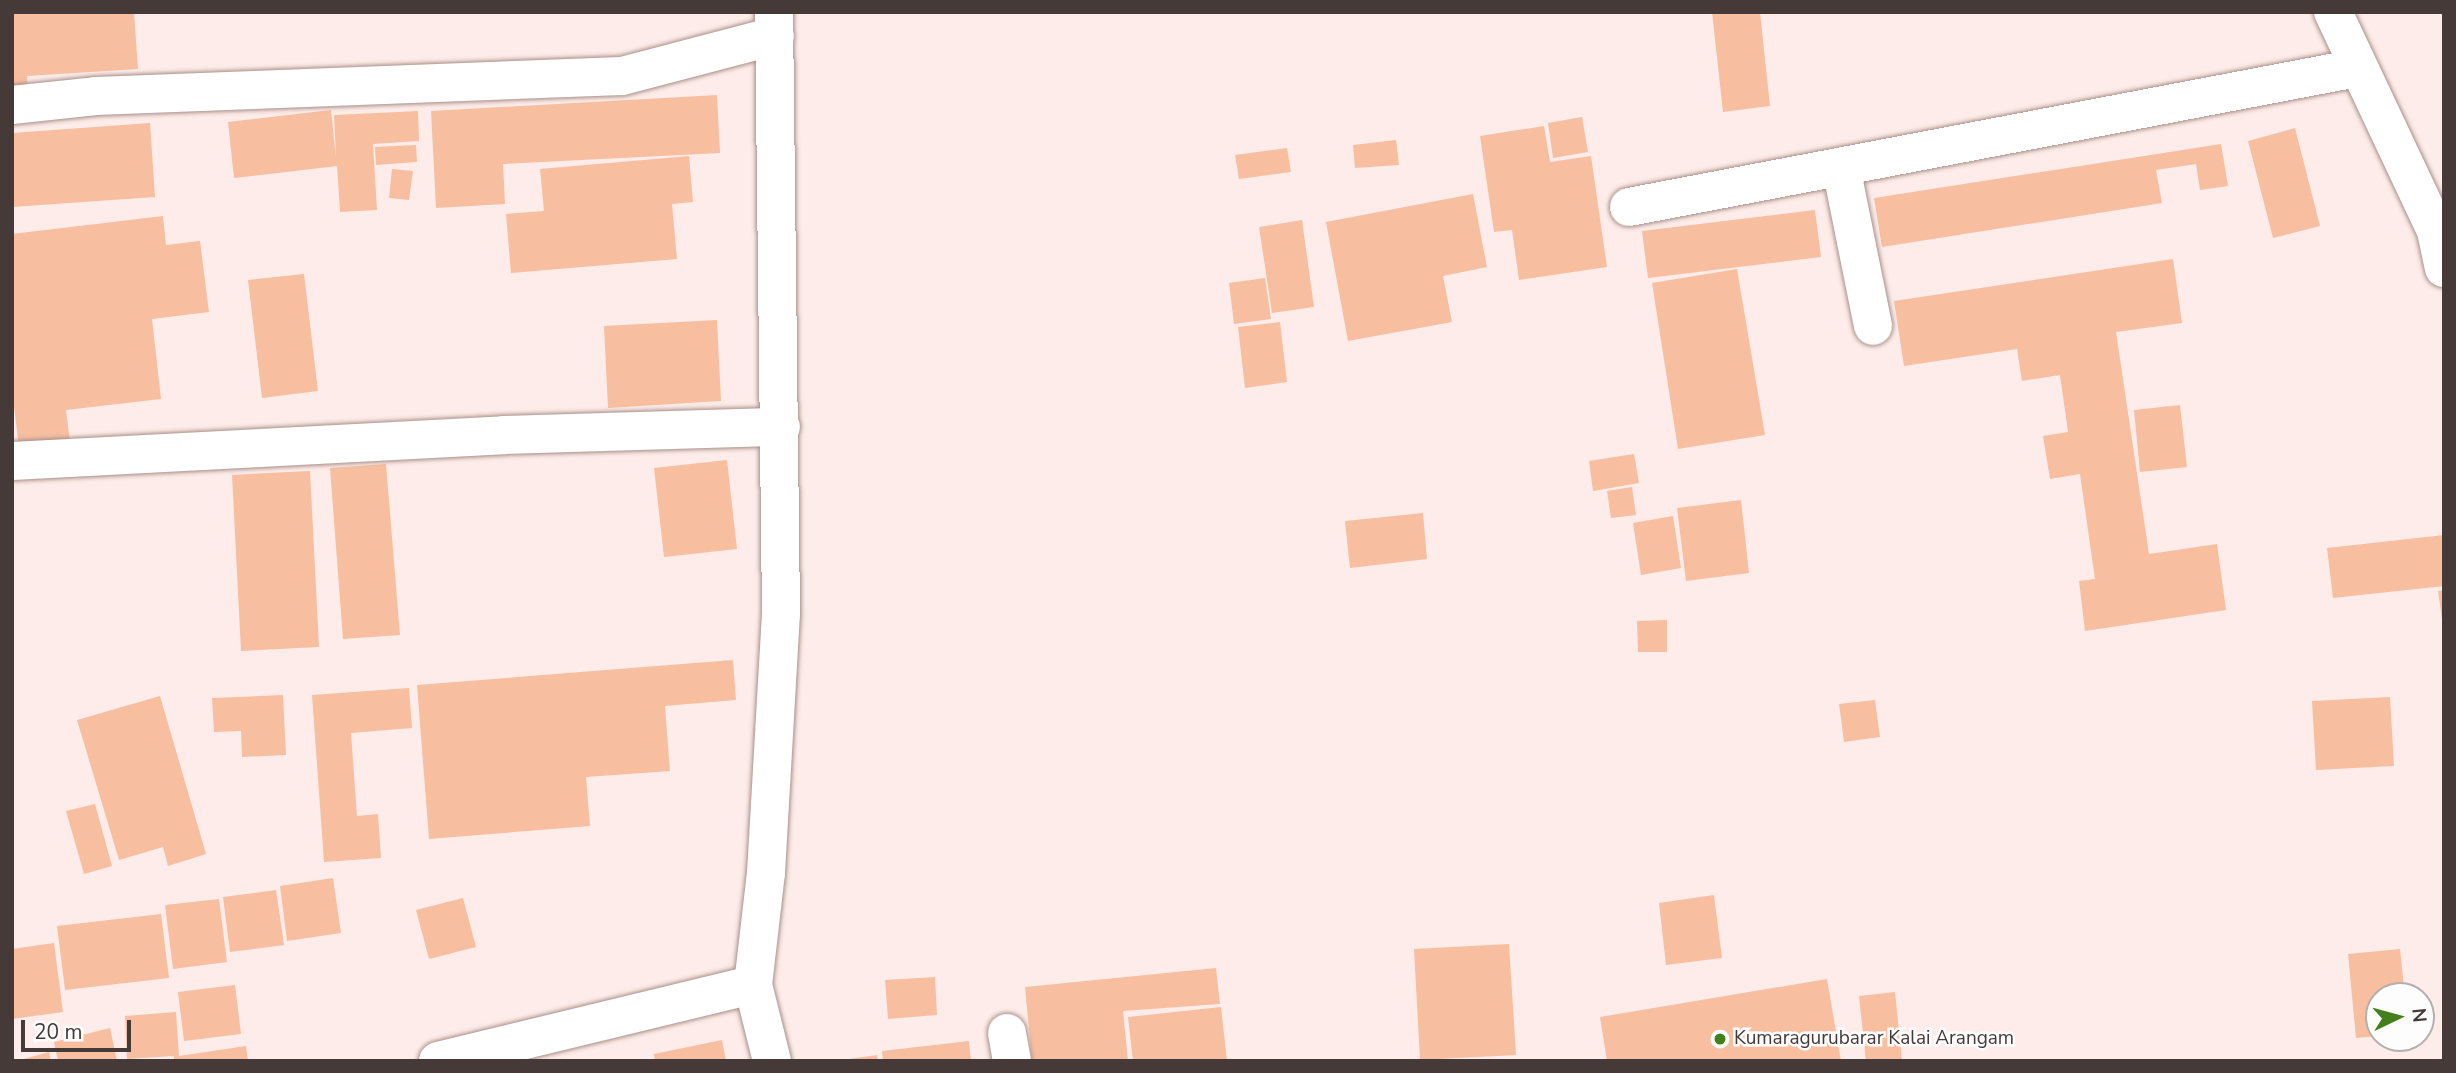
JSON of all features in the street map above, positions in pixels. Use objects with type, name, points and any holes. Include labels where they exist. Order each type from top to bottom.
[{"type":"street","points":[[2333,12],[2357,68],[2436,231],[2444,268]]},
{"type":"street","points":[[12,105],[96,96],[622,76],[775,24],[781,614],[765,873],[753,985],[772,1061]]},
{"type":"street","points":[[1629,207],[2357,68]]},
{"type":"street","points":[[1841,167],[1873,326]]},
{"type":"street","points":[[12,461],[504,435],[781,427]]},
{"type":"street","points":[[438,1061],[551,1047],[753,985]]},
{"type":"building","points":[[12,12],[134,12],[138,69],[27,76],[28,92],[12,94]]},
{"type":"building","points":[[1712,12],[1760,12],[1770,106],[1723,112]]},
{"type":"building","points":[[717,95],[720,153],[503,164],[505,204],[436,208],[431,111]]},
{"type":"building","points":[[331,110],[336,158],[334,115],[418,111],[419,141],[373,144],[377,210],[340,212],[337,166],[234,178],[228,122]]},
{"type":"building","points":[[1582,117],[1588,152],[1553,158],[1548,123]]},
{"type":"building","points":[[150,123],[155,197],[12,207],[12,133]]},
{"type":"building","points":[[1544,126],[1550,162],[1591,156],[1607,267],[1519,280],[1512,230],[1494,232],[1480,136]]},
{"type":"building","points":[[2295,128],[2320,226],[2273,238],[2248,141]]},
{"type":"building","points":[[1396,140],[1399,165],[1355,168],[1353,145]]},
{"type":"building","points":[[2221,144],[2228,186],[2200,190],[2196,164],[2156,170],[2162,203],[1882,247],[1874,198]]},
{"type":"building","points":[[416,145],[417,162],[376,165],[375,147]]},
{"type":"building","points":[[1287,148],[1291,172],[1239,179],[1235,155]]},
{"type":"building","points":[[689,156],[693,202],[672,204],[677,259],[511,273],[506,214],[544,211],[540,169]]},
{"type":"building","points":[[392,169],[413,171],[409,200],[389,198]]},
{"type":"building","points":[[1473,194],[1487,267],[1443,276],[1452,322],[1348,341],[1326,222]]},
{"type":"building","points":[[1815,210],[1821,257],[1648,278],[1642,231]]},
{"type":"building","points":[[163,216],[166,245],[200,241],[209,312],[152,319],[161,399],[66,410],[70,442],[19,448],[12,390],[12,234]]},
{"type":"building","points":[[1302,220],[1314,307],[1272,313],[1259,227]]},
{"type":"building","points":[[2173,259],[2182,323],[2116,332],[2149,554],[2217,544],[2226,610],[2085,631],[2079,581],[2095,579],[2080,474],[2050,479],[2043,436],[2068,432],[2060,375],[2022,381],[2017,349],[1904,366],[1894,301]]},
{"type":"building","points":[[1737,269],[1765,435],[1678,449],[1652,283]]},
{"type":"building","points":[[304,274],[318,391],[262,398],[248,280]]},
{"type":"building","points":[[1265,278],[1271,319],[1234,324],[1229,283]]},
{"type":"building","points":[[717,320],[721,401],[608,408],[604,326]]},
{"type":"building","points":[[1280,322],[1287,382],[1245,388],[1238,327]]},
{"type":"building","points":[[2180,405],[2187,467],[2140,472],[2134,410]]},
{"type":"building","points":[[1634,454],[1639,483],[1593,491],[1589,461]]},
{"type":"building","points":[[727,460],[737,549],[664,557],[654,468]]},
{"type":"building","points":[[386,464],[400,635],[343,639],[330,468]]},
{"type":"building","points":[[310,471],[319,647],[241,651],[232,475]]},
{"type":"building","points":[[1632,487],[1636,515],[1611,518],[1607,491]]},
{"type":"building","points":[[1741,500],[1749,573],[1686,581],[1677,508]]},
{"type":"building","points":[[1423,513],[1427,559],[1350,568],[1345,521]]},
{"type":"building","points":[[1673,516],[1681,568],[1641,575],[1633,523]]},
{"type":"building","points":[[2444,535],[2444,586],[2333,598],[2327,548]]},
{"type":"building","points":[[2444,590],[2444,619],[2442,619],[2438,591]]},
{"type":"building","points":[[1667,620],[1667,652],[1638,652],[1637,621]]},
{"type":"building","points":[[733,660],[736,700],[665,706],[670,771],[586,777],[590,826],[429,839],[417,685]]},
{"type":"building","points":[[409,688],[412,728],[351,733],[357,816],[378,814],[381,858],[324,862],[312,695]]},
{"type":"building","points":[[283,695],[286,755],[242,757],[241,731],[214,732],[212,698]]},
{"type":"building","points":[[160,696],[206,854],[168,866],[163,847],[119,860],[77,720]]},
{"type":"building","points":[[2390,697],[2394,766],[2316,770],[2312,701]]},
{"type":"building","points":[[1875,700],[1880,737],[1844,742],[1839,704]]},
{"type":"building","points":[[95,804],[112,866],[84,874],[66,811]]},
{"type":"building","points":[[333,878],[341,933],[287,941],[280,886]]},
{"type":"building","points":[[276,890],[284,945],[230,952],[223,897]]},
{"type":"building","points":[[1714,895],[1722,958],[1666,965],[1659,903]]},
{"type":"building","points":[[463,898],[476,947],[429,959],[416,910]]},
{"type":"building","points":[[219,899],[227,962],[173,969],[165,905]]},
{"type":"building","points":[[161,914],[169,978],[65,990],[57,926]]},
{"type":"building","points":[[54,943],[63,1012],[12,1019],[12,949]]},
{"type":"building","points":[[1509,944],[1516,1055],[1420,1060],[1414,949]]},
{"type":"building","points":[[2400,949],[2404,982],[2365,982],[2365,1037],[2356,1038],[2348,954]]},
{"type":"building","points":[[1216,968],[1220,1004],[1123,1011],[1128,1061],[1032,1061],[1025,987]]},
{"type":"building","points":[[935,977],[937,1015],[888,1019],[885,980]]},
{"type":"building","name":"Kumaragurubarar Kalai Arangam","points":[[1827,979],[1841,1061],[1607,1061],[1600,1017]]},
{"type":"building","points":[[235,985],[241,1034],[184,1041],[178,992]]},
{"type":"building","points":[[1895,992],[1902,1061],[1866,1061],[1859,996]]},
{"type":"building","points":[[1221,1007],[1227,1061],[1133,1061],[1128,1017]]},
{"type":"building","points":[[176,1012],[179,1056],[246,1046],[248,1061],[174,1061],[174,1056],[127,1059],[125,1016]]},
{"type":"building","points":[[110,1028],[117,1061],[58,1061],[54,1042]]},
{"type":"building","points":[[722,1040],[726,1061],[655,1061],[654,1054]]},
{"type":"building","points":[[969,1041],[971,1061],[883,1061],[882,1051]]},
{"type":"building","points":[[49,1052],[51,1061],[20,1061],[20,1060]]},
{"type":"building","points":[[877,1055],[878,1061],[849,1061],[849,1059]]},
{"type":"place","name":"Kumaragurubarar Kalai Arangam","points":[[1720,1039]]}]
